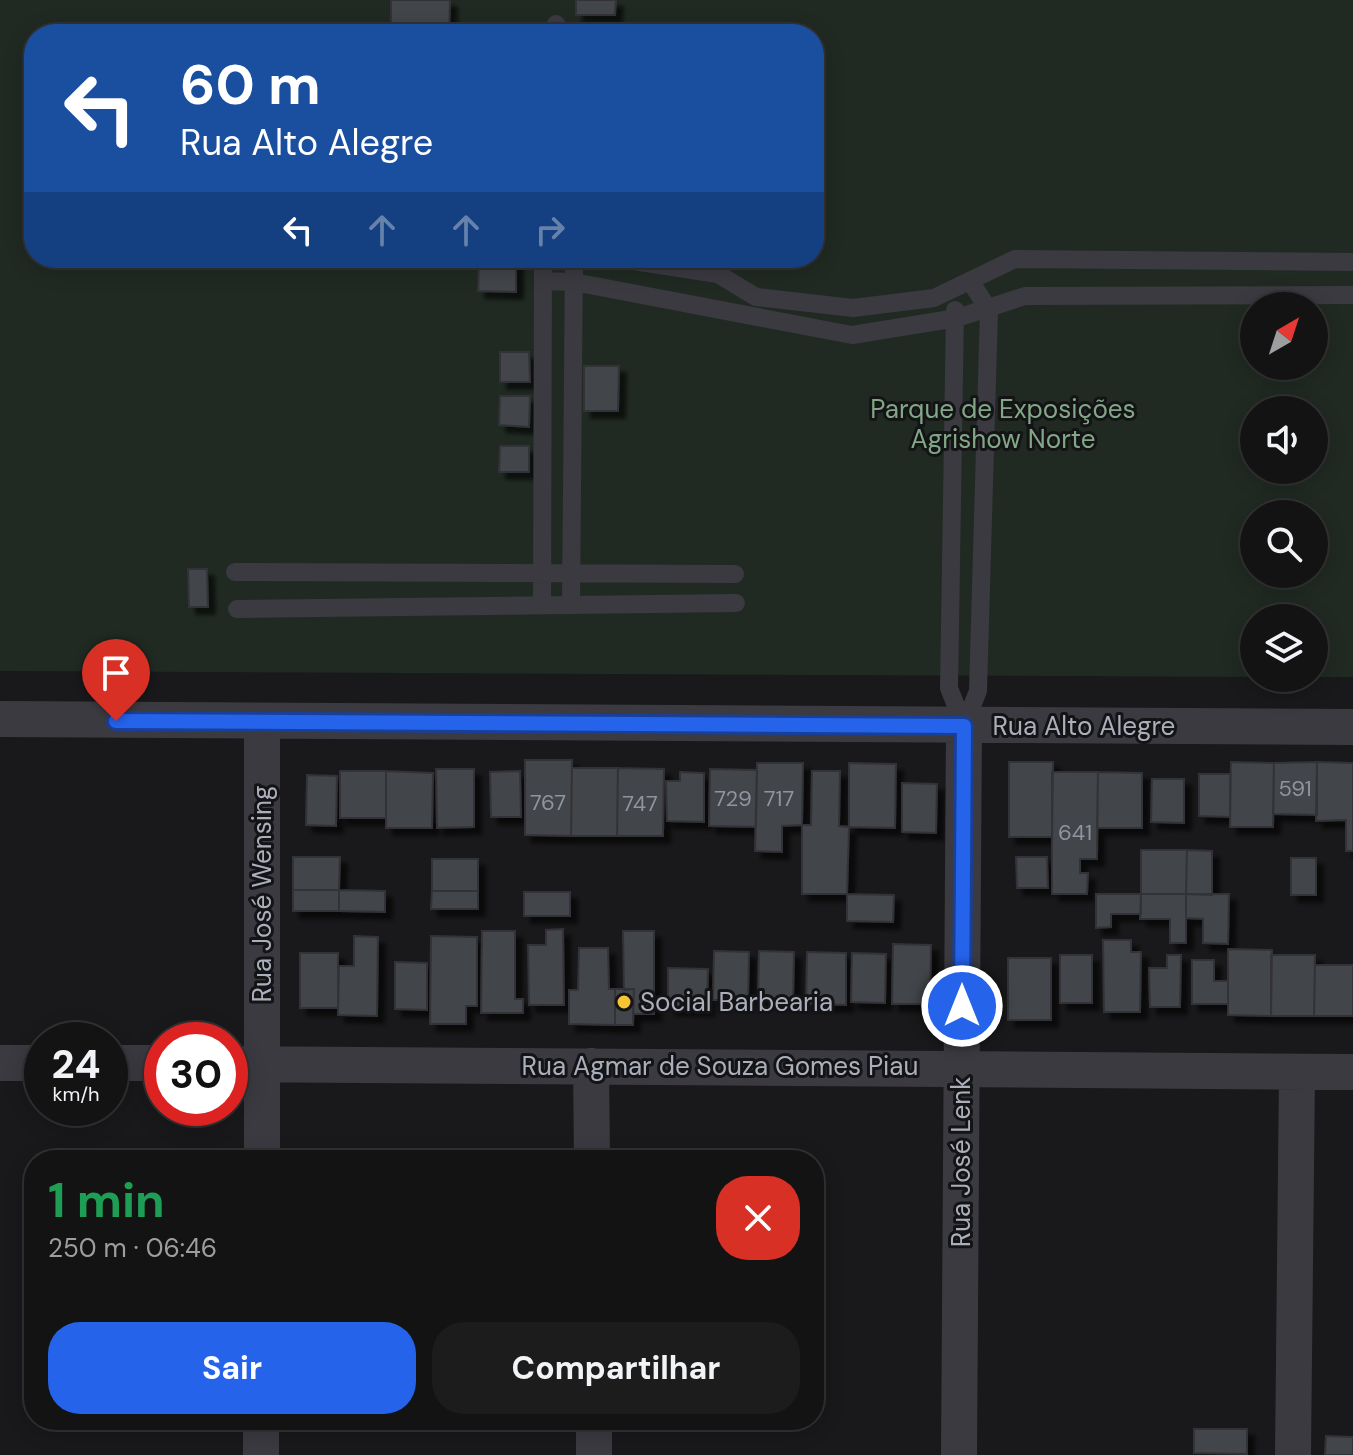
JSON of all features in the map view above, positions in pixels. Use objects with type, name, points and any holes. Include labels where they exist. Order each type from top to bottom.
[{"type":"street","name":"Rua Alto Alegre","points":[[0,719],[262,723],[1353,727]]},
{"type":"street","name":"Rua José Wensing","points":[[248,1022],[262,723]]},
{"type":"street","name":"Rua José Lenk","points":[[959,1455],[964,726]]},
{"type":"street","points":[[0,1063],[24,1063]]},
{"type":"street","name":"Rua Agmar de Souza Gomes Piau","points":[[248,1064],[1353,1072]]},
{"type":"street","points":[[591,1066],[592,1150]]},
{"type":"street","points":[[1293,1455],[1297,1072]]},
{"type":"street","name":"Rua José Wensing","points":[[248,1076],[260,1150]]},
{"type":"street","points":[[261,1430],[261,1455]]},
{"type":"street","points":[[594,1430],[594,1455]]},
{"type":"lane","points":[[711,268],[756,297],[853,308],[934,298],[1015,259],[1353,262]]},
{"type":"lane","points":[[542,605],[543,268]]},
{"type":"lane","points":[[571,604],[568,572],[574,268]]},
{"type":"lane","points":[[679,268],[718,274]]},
{"type":"lane","points":[[543,281],[574,282],[852,335],[957,318],[1025,296],[1353,295]]},
{"type":"lane","points":[[964,726],[978,691],[981,489],[989,310],[970,281]]},
{"type":"lane","points":[[949,292],[957,318],[949,688],[964,726]]},
{"type":"lane","points":[[951,489],[981,489]]},
{"type":"lane","points":[[235,572],[735,574]]},
{"type":"lane","points":[[237,609],[736,603]]},
{"type":"green space","name":"Parque de Exposições Agrishow Norte","points":[[0,0],[1353,0],[1353,677],[1328,677],[1328,604],[1240,604],[1240,677],[0,671]]},
{"type":"building","points":[[391,0],[450,0],[449,24],[391,24]]},
{"type":"building","points":[[576,0],[616,0],[615,15],[576,15]]},
{"type":"building","points":[[479,268],[516,268],[516,292],[478,291]]},
{"type":"building","points":[[500,352],[529,352],[530,382],[500,382]]},
{"type":"building","points":[[584,366],[619,366],[618,411],[584,411]]},
{"type":"building","points":[[500,396],[530,396],[529,427],[499,425]]},
{"type":"building","points":[[500,446],[529,446],[529,472],[499,472]]},
{"type":"building","points":[[188,569],[207,569],[208,607],[189,607]]},
{"type":"building","points":[[525,760],[572,760],[571,836],[525,835]]},
{"type":"building","points":[[1009,762],[1053,762],[1052,837],[1009,837]]},
{"type":"building","points":[[1231,762],[1274,763],[1273,827],[1230,827]]},
{"type":"building","points":[[1317,762],[1353,763],[1353,851],[1346,851],[1346,820],[1316,821]]},
{"type":"building","points":[[1317,762],[1317,815],[1273,814],[1274,763]]},
{"type":"building","points":[[757,763],[803,763],[802,825],[782,826],[782,852],[755,851]]},
{"type":"building","points":[[849,763],[896,764],[895,828],[849,827]]},
{"type":"building","points":[[572,768],[618,768],[617,836],[571,836]]},
{"type":"building","points":[[618,768],[664,769],[663,836],[617,836]]},
{"type":"building","points":[[436,769],[474,769],[474,827],[437,828]]},
{"type":"building","points":[[710,769],[757,770],[756,827],[709,826]]},
{"type":"building","points":[[340,771],[386,771],[386,818],[340,818]]},
{"type":"building","points":[[386,771],[433,773],[432,828],[386,828]]},
{"type":"building","points":[[520,771],[521,817],[491,817],[490,772]]},
{"type":"building","points":[[812,771],[840,771],[839,826],[849,827],[847,894],[802,894],[802,825],[811,825]]},
{"type":"building","points":[[680,772],[704,773],[704,822],[667,821],[666,781],[680,781]]},
{"type":"building","points":[[1052,772],[1098,772],[1097,859],[1080,859],[1080,873],[1088,873],[1087,894],[1052,894]]},
{"type":"building","points":[[1098,772],[1142,773],[1142,828],[1097,828]]},
{"type":"building","points":[[1199,774],[1230,774],[1230,817],[1199,816]]},
{"type":"building","points":[[307,775],[337,776],[336,826],[306,825]]},
{"type":"building","points":[[1152,779],[1184,779],[1184,823],[1151,822]]},
{"type":"building","points":[[902,783],[937,784],[936,833],[902,832]]},
{"type":"building","points":[[1141,850],[1187,850],[1186,894],[1141,894]]},
{"type":"building","points":[[1187,850],[1212,851],[1212,895],[1186,894]]},
{"type":"building","points":[[293,857],[340,857],[339,890],[293,890]]},
{"type":"building","points":[[1016,857],[1047,857],[1048,888],[1017,888]]},
{"type":"building","points":[[1291,858],[1316,858],[1316,895],[1291,895]]},
{"type":"building","points":[[432,859],[478,859],[478,891],[432,891]]},
{"type":"building","points":[[293,890],[339,890],[339,911],[293,911]]},
{"type":"building","points":[[339,890],[385,891],[385,912],[339,911]]},
{"type":"building","points":[[432,891],[478,891],[478,909],[431,909]]},
{"type":"building","points":[[524,892],[570,892],[570,916],[524,916]]},
{"type":"building","points":[[847,894],[894,895],[893,922],[847,921]]},
{"type":"building","points":[[1096,894],[1141,894],[1141,914],[1111,914],[1111,927],[1096,928]]},
{"type":"building","points":[[1141,894],[1186,894],[1186,943],[1170,943],[1170,919],[1140,919]]},
{"type":"building","points":[[1186,894],[1229,894],[1228,944],[1203,943],[1203,919],[1186,918]]},
{"type":"building","points":[[563,929],[564,1005],[529,1005],[528,945],[546,945],[546,930]]},
{"type":"building","points":[[482,931],[515,931],[515,999],[523,999],[523,1013],[481,1013]]},
{"type":"building","points":[[623,931],[654,931],[654,1014],[633,1014],[634,989],[624,990]]},
{"type":"building","points":[[354,936],[378,937],[377,1016],[338,1015],[339,966],[354,966]]},
{"type":"building","points":[[431,936],[477,937],[477,1006],[466,1006],[466,1024],[430,1024]]},
{"type":"building","points":[[1103,940],[1131,940],[1131,952],[1141,952],[1140,1012],[1104,1012]]},
{"type":"building","points":[[893,944],[931,945],[930,1004],[892,1004]]},
{"type":"building","points":[[579,948],[608,948],[609,989],[615,989],[615,1025],[569,1024],[569,990],[578,990]]},
{"type":"building","points":[[1228,949],[1272,950],[1271,1016],[1228,1015]]},
{"type":"building","points":[[714,951],[749,952],[748,1000],[713,1000]]},
{"type":"building","points":[[759,951],[794,952],[793,1001],[758,1000]]},
{"type":"building","points":[[807,952],[846,953],[846,1005],[806,1004]]},
{"type":"building","points":[[300,953],[338,953],[338,1008],[300,1008]]},
{"type":"building","points":[[852,953],[886,954],[885,1003],[851,1002]]},
{"type":"building","points":[[1060,955],[1092,955],[1092,1003],[1060,1003]]},
{"type":"building","points":[[1167,955],[1181,955],[1180,1007],[1150,1007],[1149,968],[1167,968]]},
{"type":"building","points":[[1271,955],[1315,955],[1314,1016],[1271,1016]]},
{"type":"building","points":[[1008,958],[1051,958],[1051,1020],[1008,1020]]},
{"type":"building","points":[[1192,960],[1214,960],[1214,981],[1228,981],[1228,1004],[1192,1004]]},
{"type":"building","points":[[395,962],[427,963],[427,1010],[395,1009]]},
{"type":"building","points":[[1315,965],[1353,965],[1353,1016],[1314,1016]]},
{"type":"building","points":[[668,968],[708,969],[707,1009],[668,1008]]},
{"type":"building","name":"Social Barbearia","points":[[615,989],[634,989],[633,1025],[615,1025]]},
{"type":"building","points":[[1194,1429],[1247,1429],[1247,1454],[1194,1453]]},
{"type":"building","points":[[1326,1436],[1353,1437],[1353,1455],[1325,1455]]},
{"type":"place","name":"Social Barbearia","points":[[624,1002]]},
{"type":"route","points":[[116,721],[964,726],[962,1006]]}]
